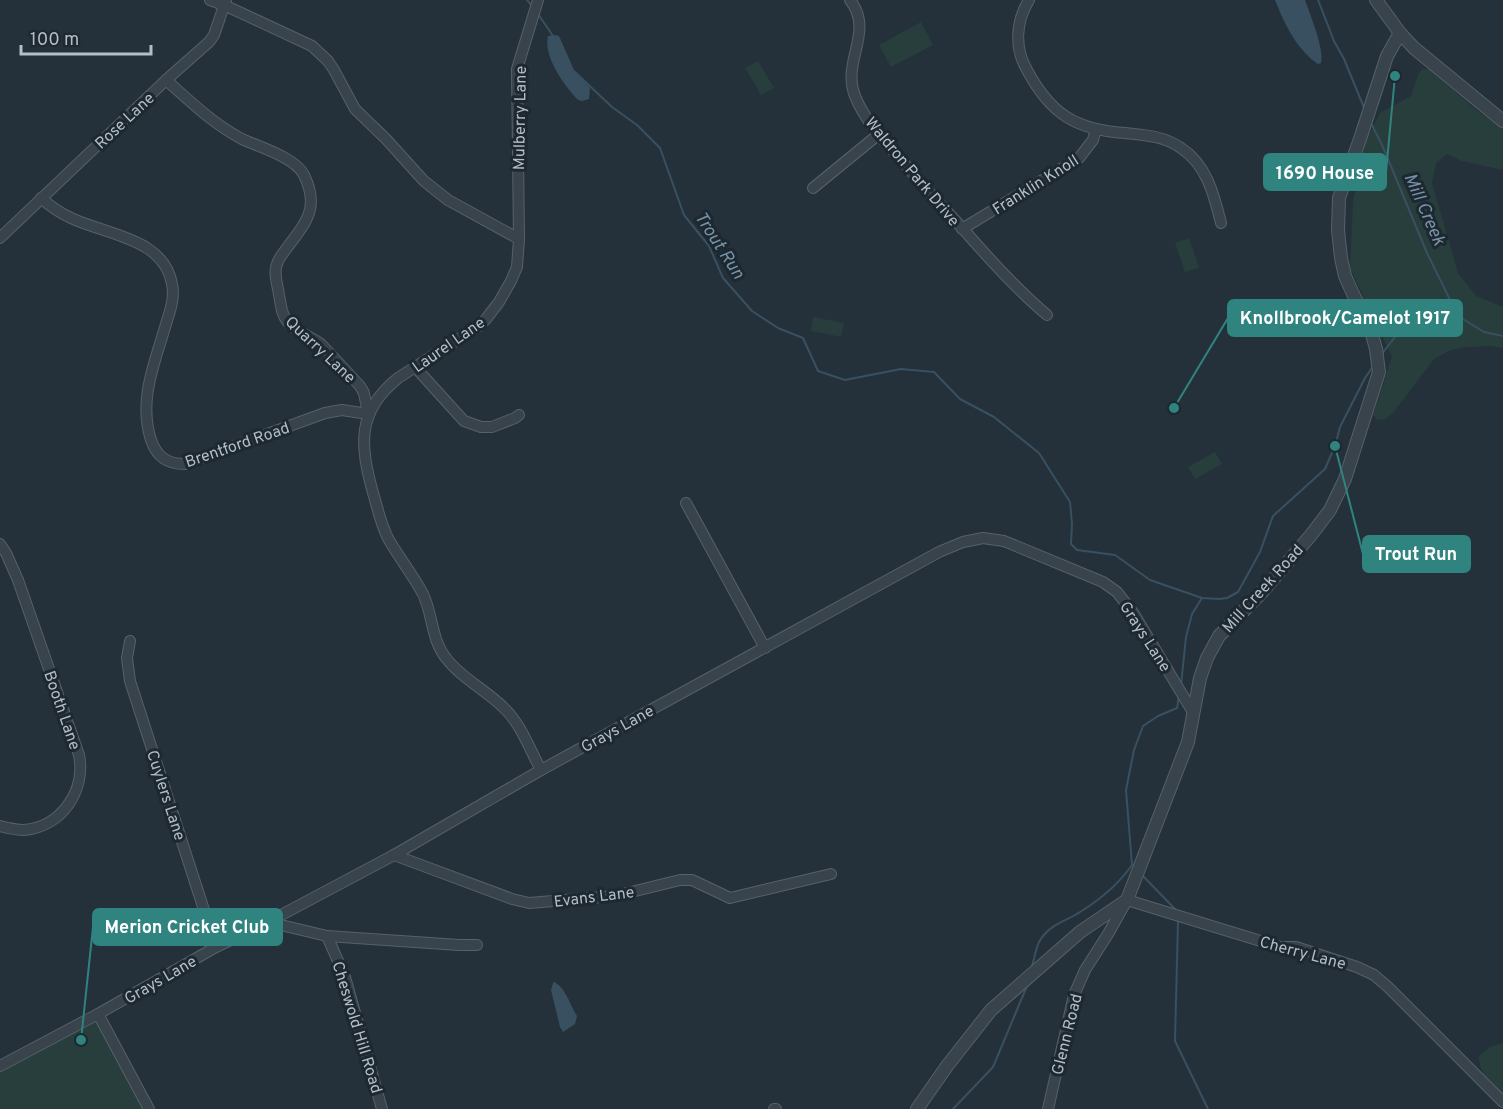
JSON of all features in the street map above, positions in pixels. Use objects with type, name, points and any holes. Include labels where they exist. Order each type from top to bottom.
[{"type":"street","points":[[210,0],[225,3],[312,46],[328,61],[355,109],[424,181],[448,200],[519,239]]},
{"type":"street","name":"Waldron Park Drive","points":[[850,0],[856,8],[860,21],[852,67],[853,92],[866,117],[962,229],[1015,286],[1047,315]]},
{"type":"street","points":[[1029,0],[1022,11],[1018,37],[1023,63],[1048,102],[1078,124],[1096,129],[1155,136],[1182,148],[1203,170],[1210,185],[1221,223]]},
{"type":"street","points":[[1376,0],[1414,48],[1503,121]]},
{"type":"street","name":"Mulberry Lane","points":[[519,239],[517,69],[537,2]]},
{"type":"street","name":"Rose Lane","points":[[0,238],[208,42],[214,34],[225,3]]},
{"type":"street","name":"Mill Creek Road","points":[[1127,900],[1188,742],[1200,678],[1207,658],[1219,636],[1263,591],[1330,510],[1345,479],[1379,372],[1370,327],[1345,276],[1338,230],[1339,198],[1387,56],[1400,33]]},
{"type":"street","name":"Quarry Lane","points":[[166,80],[208,118],[224,129],[292,162],[304,174],[312,196],[310,213],[306,222],[280,256],[276,269],[283,313],[289,324],[301,334],[321,344],[360,386],[364,393],[368,414]]},
{"type":"street","name":"Franklin Knoll","points":[[962,229],[1079,158],[1092,140],[1096,129]]},
{"type":"street","points":[[813,188],[879,134]]},
{"type":"street","name":"Brentford Road","points":[[41,198],[71,218],[146,246],[158,255],[168,269],[173,287],[171,306],[151,374],[146,408],[150,437],[162,458],[172,463],[185,464],[325,413],[342,411],[368,414]]},
{"type":"street","name":"Laurel Lane","points":[[519,239],[516,267],[511,281],[494,310],[479,326],[390,385],[368,414],[364,452],[380,519],[389,540],[424,596],[440,649],[450,662],[505,708],[520,729],[541,770]]},
{"type":"street","points":[[415,367],[464,421],[481,427],[492,427],[519,415]]},
{"type":"street","points":[[686,503],[765,648]]},
{"type":"street","name":"Grays Lane","points":[[0,1066],[216,947],[394,855],[541,770],[939,552],[963,542],[983,538],[1004,541],[1103,582],[1117,592],[1134,614],[1194,714]]},
{"type":"street","name":"Booth Lane","points":[[0,544],[18,580],[74,740],[81,766],[81,777],[68,806],[50,822],[24,830],[0,826]]},
{"type":"street","name":"Cuylers Lane","points":[[130,641],[127,658],[130,681],[216,947]]},
{"type":"street","name":"Evans Lane","points":[[394,855],[512,899],[529,903],[615,897],[680,880],[692,880],[730,898],[831,874]]},
{"type":"street","points":[[917,1109],[990,1010],[1080,932],[1127,900]]},
{"type":"street","name":"Cherry Lane","points":[[1127,900],[1280,947],[1296,947],[1374,975],[1503,1102]]},
{"type":"street","name":"Glenn Road","points":[[1048,1109],[1074,995],[1085,970],[1127,900]]},
{"type":"street","points":[[268,922],[327,936],[477,945]]},
{"type":"street","name":"Cheswold Hill Road","points":[[327,936],[345,976],[382,1109]]},
{"type":"street","points":[[98,1014],[149,1109]]},
{"type":"green space","points":[[921,22],[933,45],[891,67],[879,45]]},
{"type":"green space","points":[[758,61],[774,88],[761,95],[745,68]]},
{"type":"green space","points":[[1422,69],[1429,69],[1475,109],[1503,129],[1503,170],[1462,161],[1447,154],[1436,163],[1432,183],[1458,273],[1476,296],[1503,307],[1503,348],[1467,347],[1451,350],[1434,359],[1393,413],[1385,419],[1377,420],[1373,415],[1392,357],[1350,268],[1353,202],[1365,142],[1380,113],[1411,96]]},
{"type":"green space","points":[[1189,238],[1199,268],[1185,272],[1175,243]]},
{"type":"green space","points":[[813,317],[844,323],[841,337],[811,331]]},
{"type":"green space","points":[[1215,452],[1222,464],[1195,479],[1188,467]]},
{"type":"green space","points":[[98,1014],[149,1109],[0,1109],[0,1067]]},
{"type":"green space","points":[[1503,1043],[1503,1094],[1483,1073],[1479,1056],[1490,1047]]},
{"type":"water","points":[[1275,0],[1305,0],[1319,41],[1321,63],[1318,64],[1310,58],[1298,44],[1287,27]]},
{"type":"water","points":[[548,36],[559,36],[574,70],[590,88],[589,99],[578,100],[556,71],[547,44]]},
{"type":"water","points":[[554,982],[565,992],[577,1016],[575,1024],[563,1032],[551,990]]},
{"type":"waterway","name":"Trout Run","points":[[527,0],[533,7]]},
{"type":"waterway","name":"Mill Creek","points":[[1318,0],[1365,110]]},
{"type":"waterway","name":"Trout Run","points":[[538,14],[553,36]]},
{"type":"waterway","name":"Trout Run","points":[[575,72],[612,107],[637,125],[660,148],[684,215],[709,246],[723,278],[752,311],[778,328],[803,338],[818,371],[845,380],[901,369],[934,372],[960,399],[994,417],[1039,453],[1070,502],[1071,544],[1077,550],[1115,555],[1150,580],[1202,598],[1227,598],[1238,592],[1260,552],[1273,516],[1325,469],[1340,427],[1374,365]]},
{"type":"waterway","name":"Mill Creek","points":[[1370,121],[1427,253],[1458,316],[1484,332],[1503,336]]},
{"type":"waterway","name":"Trout Run","points":[[1381,355],[1398,333],[1458,316]]},
{"type":"waterway","points":[[1181,685],[1186,637],[1192,614],[1202,598]]},
{"type":"waterway","points":[[1031,969],[1043,936],[1102,897],[1132,865],[1126,790],[1134,750],[1143,726],[1158,716],[1177,708],[1179,696]]},
{"type":"waterway","points":[[1142,875],[1176,910]]},
{"type":"waterway","points":[[1178,921],[1175,1041],[1208,1109]]},
{"type":"waterway","points":[[953,1109],[993,1067],[1027,986]]},
{"type":"place","name":"1690 House","points":[[1395,76]]},
{"type":"place","name":"Knollbrook/Camelot 1917","points":[[1174,408]]},
{"type":"place","name":"Trout Run","points":[[1335,446]]},
{"type":"place","name":"Merion Cricket Club","points":[[81,1040]]}]
